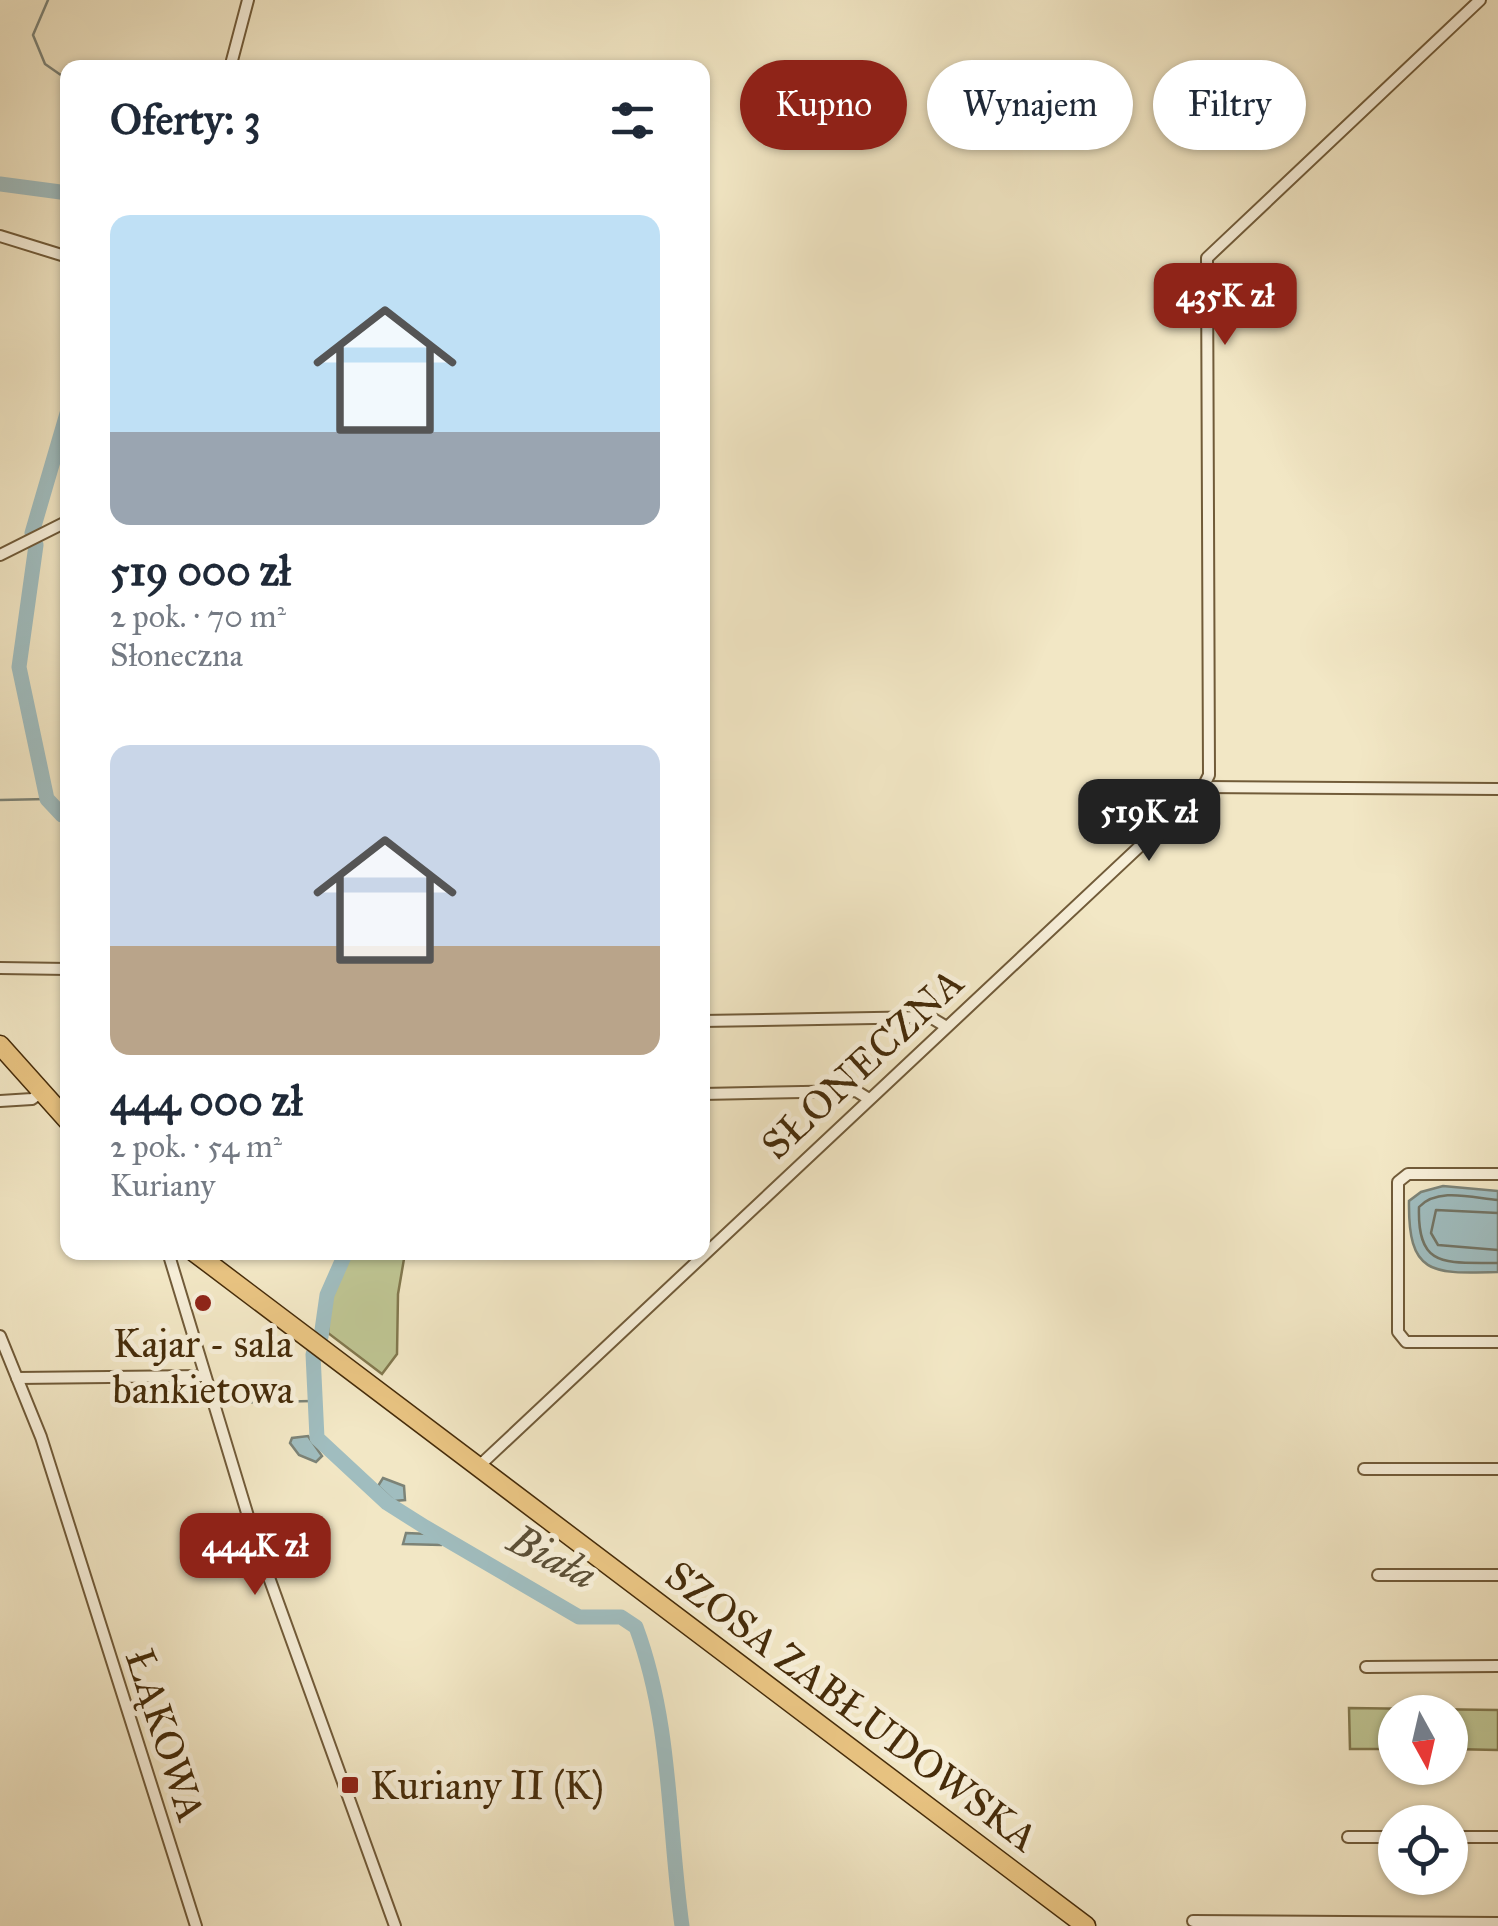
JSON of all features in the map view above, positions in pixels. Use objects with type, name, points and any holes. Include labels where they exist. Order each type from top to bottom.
[{"type":"highway","points":[[0,1045],[60,1112]]},
{"type":"highway","name":"SZOSA ZABŁUDOWSKA","points":[[204,1260],[1086,1926]]},
{"type":"street","points":[[232,60],[248,0]]},
{"type":"street","points":[[1480,0],[1207,258],[1209,776],[1203,787],[1498,788]]},
{"type":"street","points":[[0,236],[60,255]]},
{"type":"street","points":[[0,555],[60,525]]},
{"type":"street","name":"SŁONECZNA","points":[[710,1249],[1203,787]]},
{"type":"street","points":[[0,968],[60,969]]},
{"type":"street","points":[[710,1021],[930,1017],[945,1026]]},
{"type":"street","points":[[0,1101],[32,1099],[42,1092]]},
{"type":"street","points":[[710,1094],[856,1092],[869,1099]]},
{"type":"street","points":[[1498,1174],[1408,1174],[1398,1182],[1398,1332],[1406,1342],[1498,1342]]},
{"type":"street","points":[[170,1260],[202,1376],[254,1536],[395,1926]]},
{"type":"street","name":"SŁONECZNA","points":[[478,1467],[698,1260]]},
{"type":"street","name":"ŁĄKOWA","points":[[0,1336],[40,1436],[196,1926]]},
{"type":"street","points":[[17,1378],[202,1376]]},
{"type":"street","points":[[1364,1470],[1498,1469]]},
{"type":"street","points":[[1378,1575],[1498,1575]]},
{"type":"street","points":[[1366,1667],[1498,1666]]},
{"type":"street","points":[[1348,1836],[1378,1837]]},
{"type":"street","points":[[1468,1837],[1498,1837]]},
{"type":"street","points":[[1193,1921],[1498,1923]]},
{"type":"green space","points":[[346,1260],[404,1260],[398,1294],[397,1354],[382,1374],[328,1333],[329,1303]]},
{"type":"green space","points":[[1349,1708],[1378,1708],[1378,1749],[1350,1749]]},
{"type":"green space","points":[[1468,1710],[1498,1710],[1498,1750],[1468,1749]]},
{"type":"water","points":[[1443,1186],[1498,1191],[1498,1272],[1440,1270],[1419,1257],[1413,1244],[1409,1201],[1421,1192]]},
{"type":"water","points":[[308,1436],[322,1456],[316,1462],[299,1455],[290,1443],[292,1438]]},
{"type":"water","points":[[383,1478],[404,1486],[405,1500],[394,1501],[378,1486]]},
{"type":"water","points":[[406,1533],[429,1534],[442,1540],[441,1545],[403,1544]]},
{"type":"waterway","points":[[48,0],[33,35],[45,64],[60,74]]},
{"type":"waterway","name":"Biała","points":[[0,184],[60,192]]},
{"type":"waterway","name":"Biała","points":[[32,533],[60,437]]},
{"type":"waterway","name":"Biała","points":[[36,545],[19,667],[47,799],[60,813]]},
{"type":"waterway","points":[[0,800],[47,799]]},
{"type":"waterway","name":"Biała","points":[[321,1337],[327,1295],[342,1260]]},
{"type":"waterway","name":"Biała","points":[[313,1354],[317,1438],[387,1503],[579,1617],[621,1617],[636,1627],[663,1738],[682,1926]]},
{"type":"waterway","points":[[224,1403],[313,1401]]},
{"type":"place","name":"Kajar - sala bankietowa","points":[[203,1303]]},
{"type":"place","name":"Kuriany II (K)","points":[[350,1785]]}]
